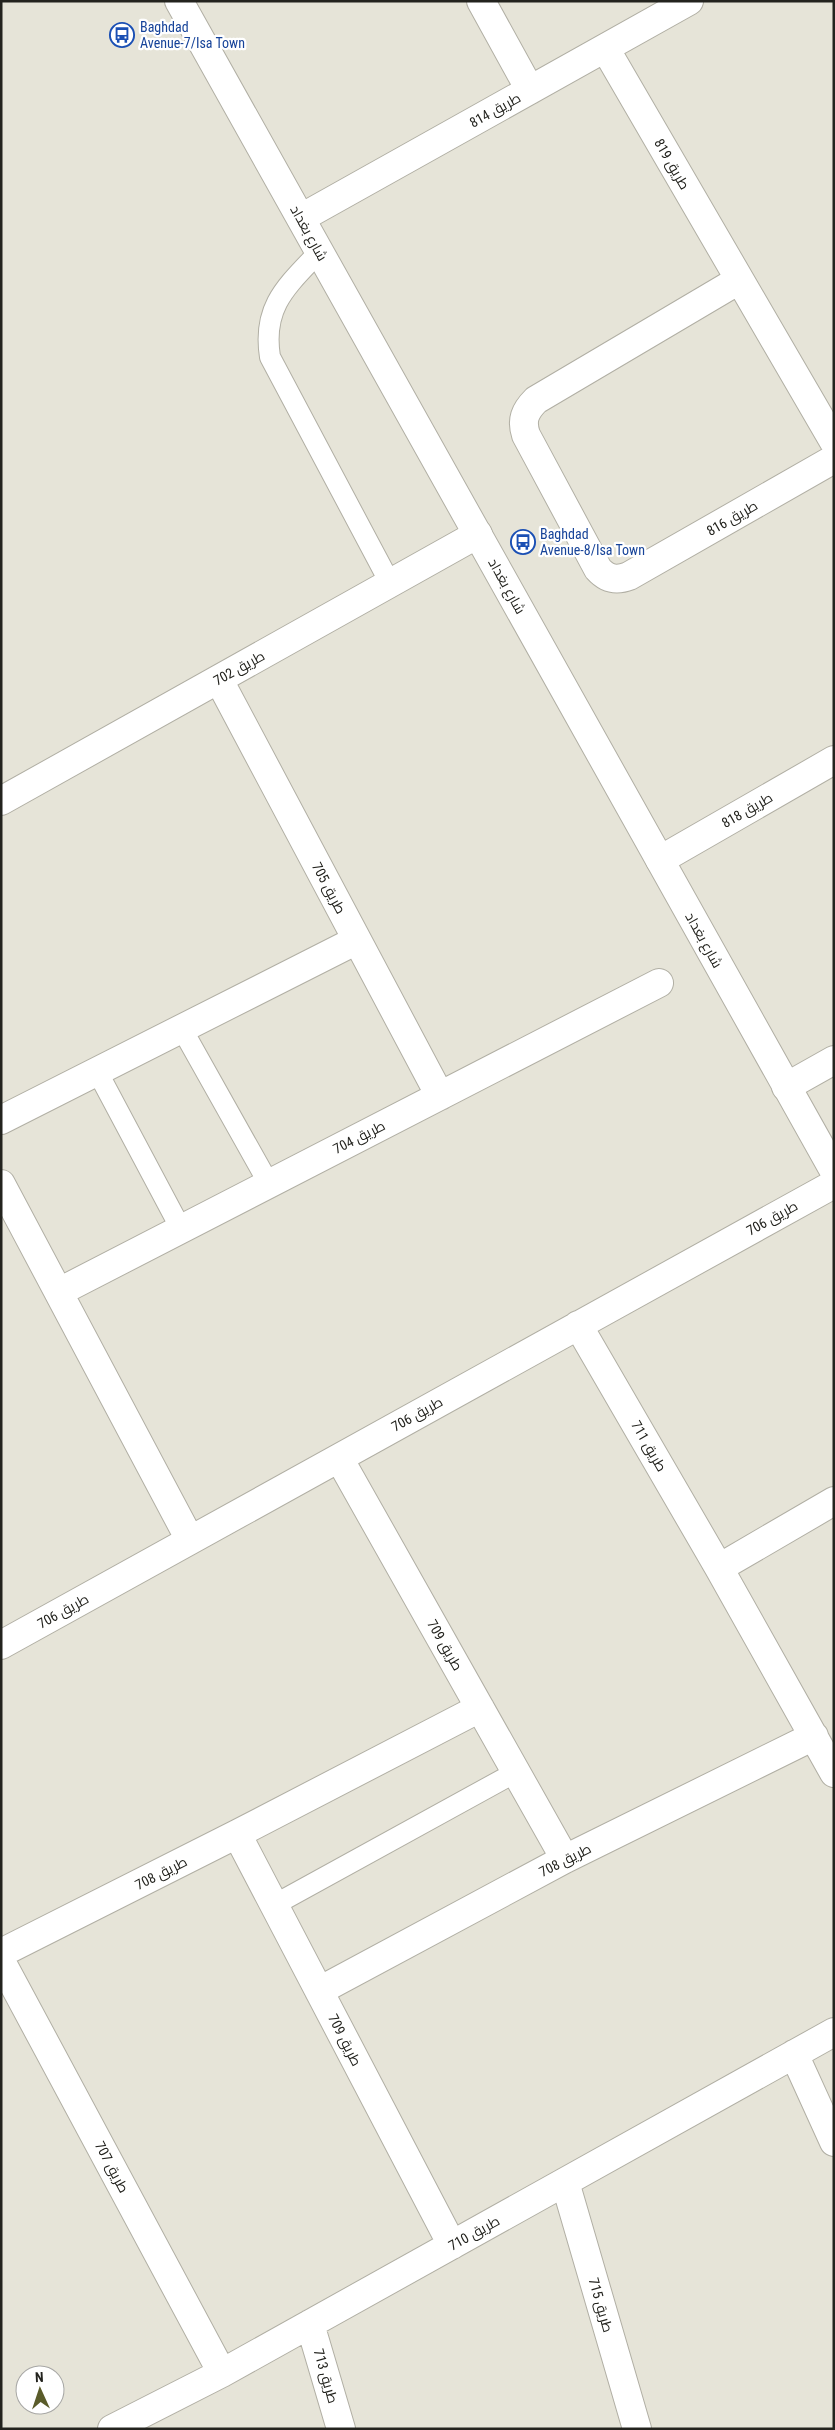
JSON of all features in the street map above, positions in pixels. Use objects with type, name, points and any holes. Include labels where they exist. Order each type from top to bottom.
[{"type":"street","name":"شارع بغداد","points":[[179,1],[834,1171]]},
{"type":"street","points":[[481,1],[530,90]]},
{"type":"street","name":"طريق 814","points":[[301,218],[689,1]]},
{"type":"street","name":"طريق 819","points":[[605,48],[834,442]]},
{"type":"street","name":"طريق 816","points":[[739,280],[536,400],[524,416],[523,426],[526,435],[598,569],[604,576],[612,579],[629,576],[834,459]]},
{"type":"street","name":"طريق 702","points":[[1,801],[478,534]]},
{"type":"street","name":"طريق 705","points":[[219,680],[440,1096]]},
{"type":"street","name":"طريق 818","points":[[660,860],[834,760]]},
{"type":"street","points":[[1,1120],[357,940]]},
{"type":"street","name":"طريق 704","points":[[59,1292],[658,983]]},
{"type":"street","points":[[786,1087],[834,1060]]},
{"type":"street","points":[[1,1184],[190,1540]]},
{"type":"street","name":"طريق 706","points":[[1,1645],[834,1184]]},
{"type":"street","name":"طريق 711","points":[[578,1325],[720,1568],[834,1773]]},
{"type":"street","name":"طريق 709","points":[[339,1458],[565,1859]]},
{"type":"street","points":[[720,1568],[834,1501]]},
{"type":"street","name":"طريق 708","points":[[1,1953],[237,1834],[480,1708]]},
{"type":"street","name":"طريق 708","points":[[320,1991],[565,1859],[814,1736]]},
{"type":"street","name":"طريق 709","points":[[237,1834],[452,2246]]},
{"type":"street","name":"طريق 707","points":[[1,1962],[222,2373]]},
{"type":"street","name":"طريق 710","points":[[112,2429],[222,2373],[834,2032]]},
{"type":"street","points":[[794,2054],[834,2142]]},
{"type":"street","name":"طريق 715","points":[[565,2182],[637,2429]]},
{"type":"street","name":"طريق 713","points":[[310,2324],[341,2429]]},
{"type":"lane","points":[[320,251],[283,291],[275,305],[270,320],[268,339],[270,357],[390,583]]},
{"type":"lane","points":[[182,1028],[269,1184]]},
{"type":"lane","points":[[97,1071],[181,1229]]},
{"type":"lane","points":[[274,1905],[516,1772]]},
{"type":"place","name":"Baghdad Avenue-7/Isa Town","points":[[122,35]]},
{"type":"place","name":"Baghdad Avenue-8/Isa Town","points":[[523,542]]}]
